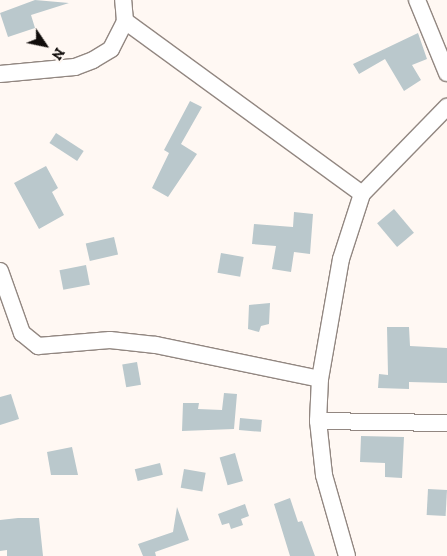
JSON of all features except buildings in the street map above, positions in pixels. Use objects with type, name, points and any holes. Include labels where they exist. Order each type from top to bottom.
[{"type":"street","points":[[0,74],[74,68],[111,49],[125,22],[123,0]]},
{"type":"street","points":[[417,0],[447,73]]},
{"type":"street","points":[[125,22],[362,194]]},
{"type":"street","points":[[347,556],[324,475],[318,421],[320,379],[341,259],[362,194],[447,107]]},
{"type":"street","points":[[0,271],[22,333],[38,346],[110,340],[156,345],[320,379]]},
{"type":"street","points":[[318,421],[447,423]]}]
